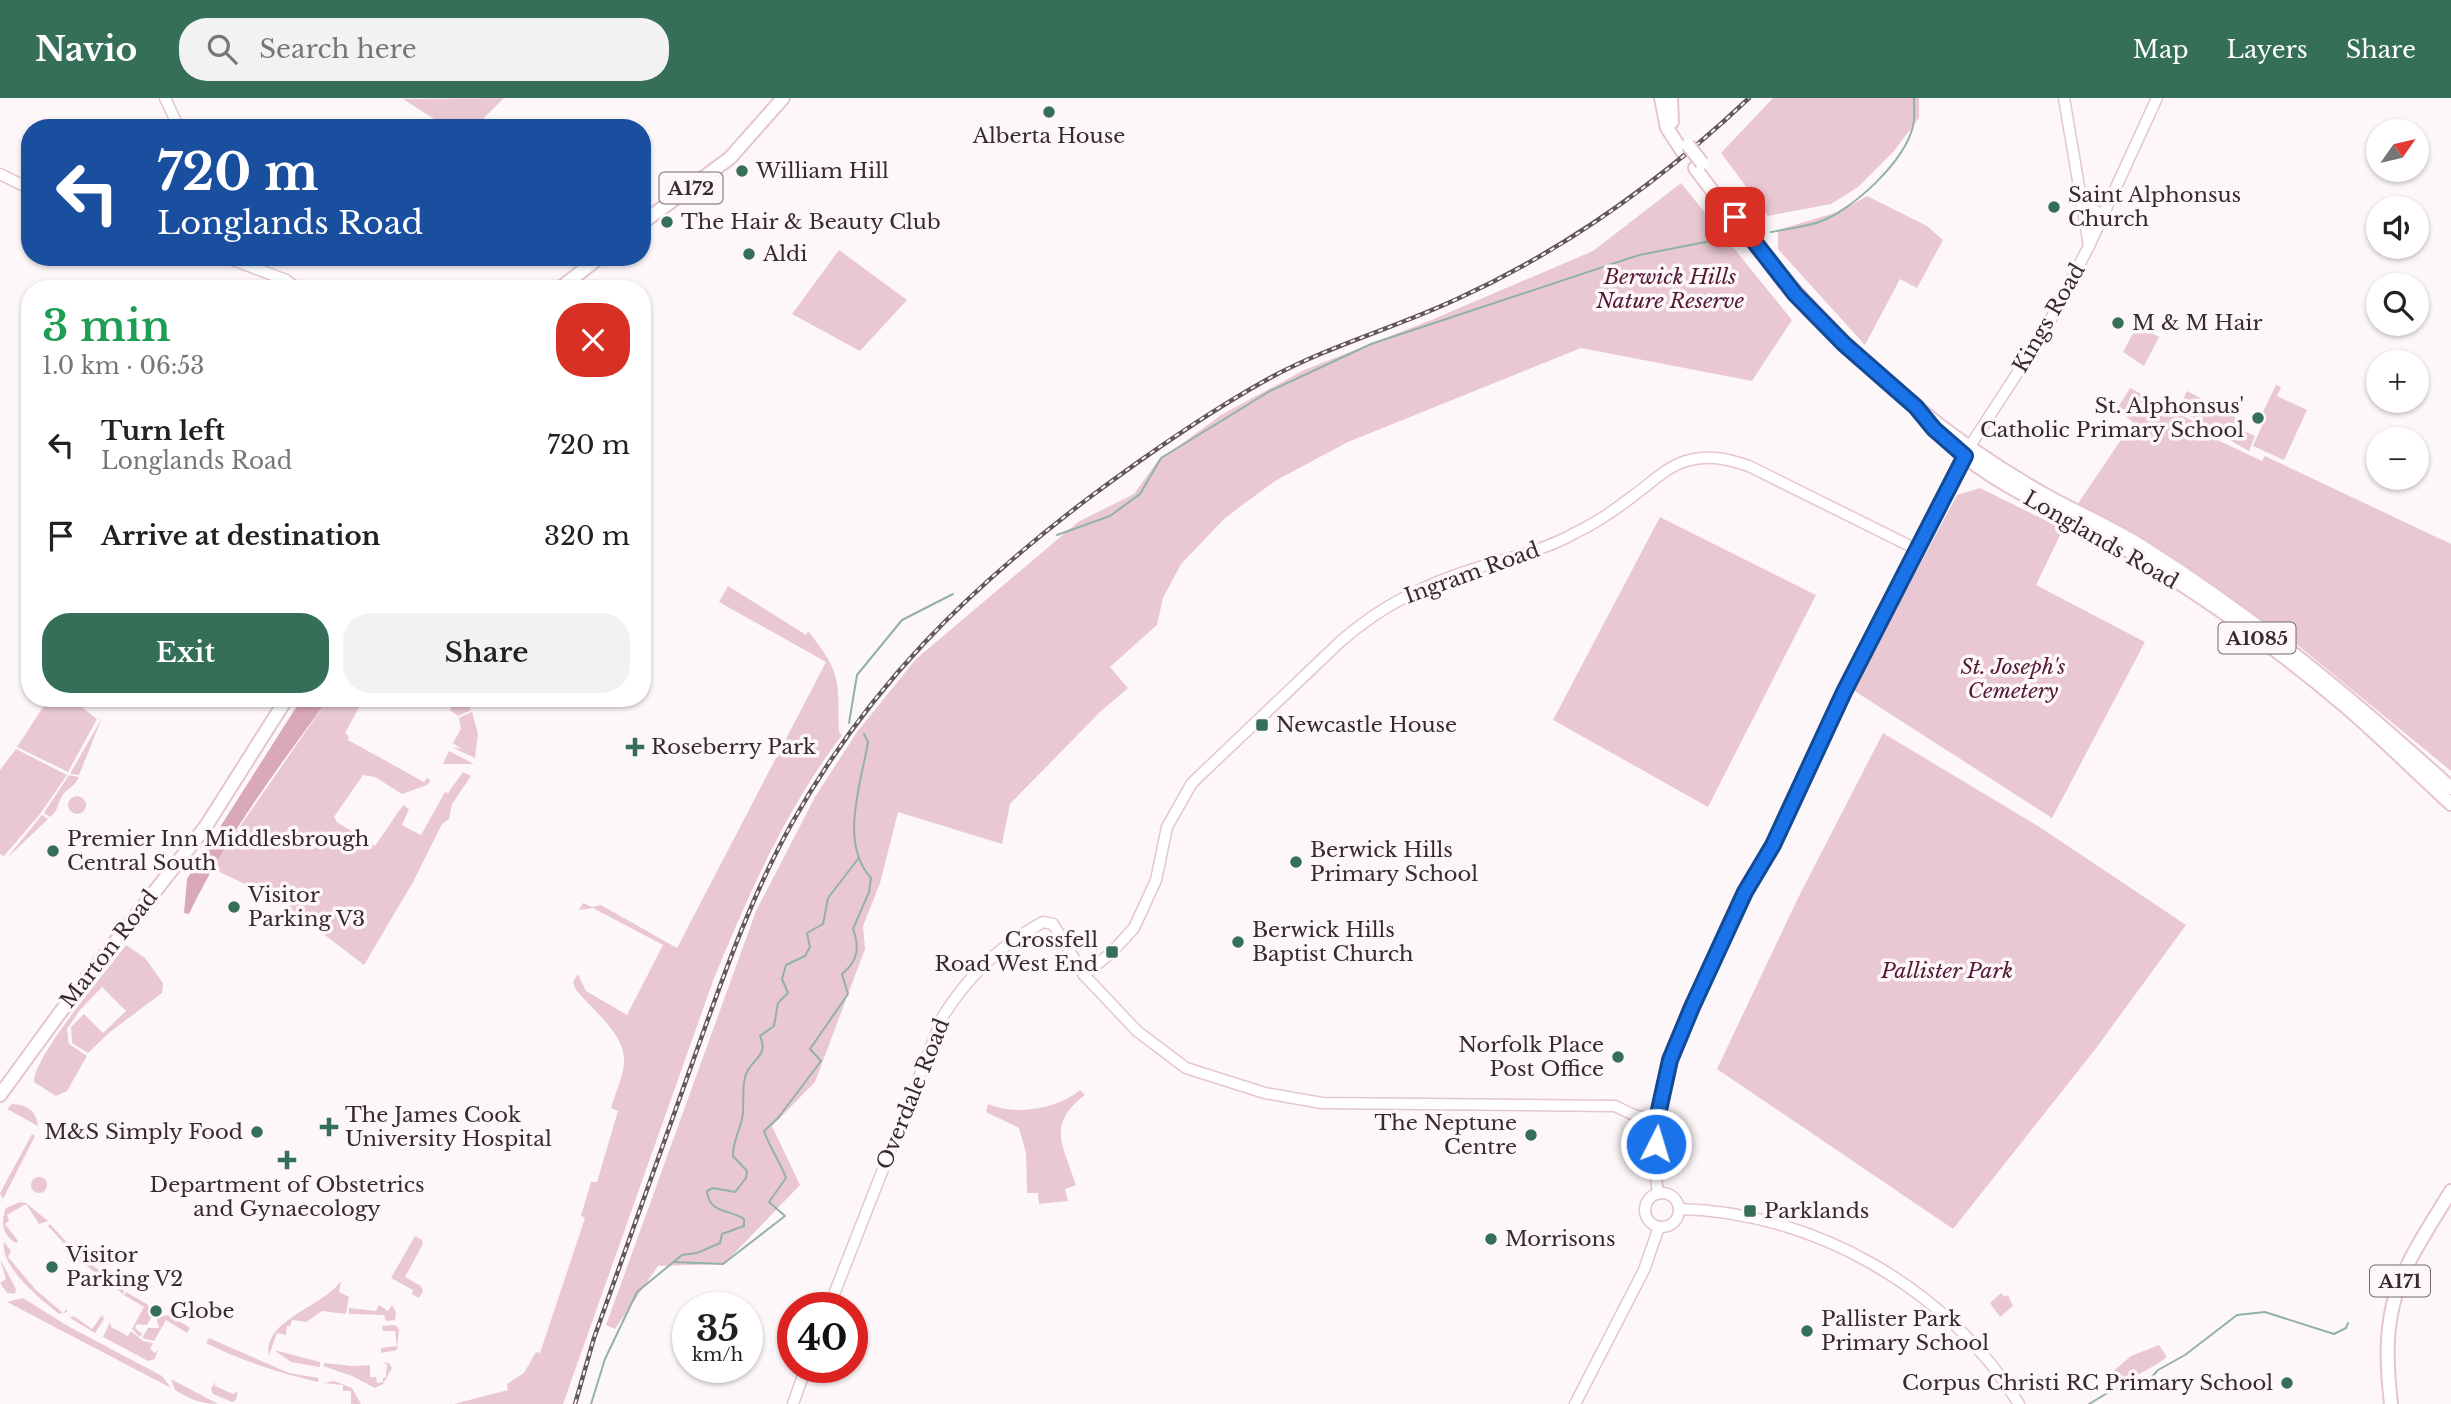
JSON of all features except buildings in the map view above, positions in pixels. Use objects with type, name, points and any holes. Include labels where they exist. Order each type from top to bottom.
[{"type":"main road","name":"A172","points":[[651,216],[730,158],[783,98]]},
{"type":"main road","name":"Longlands Road","points":[[1661,98],[1667,128],[1699,166],[1795,294],[1844,344],[1916,407],[1934,429],[2040,505],[2134,555],[2259,639],[2346,707],[2451,804]]},
{"type":"main road","name":"Longlands Road","points":[[1671,98],[1673,123],[1685,148]]},
{"type":"main road","points":[[571,280],[588,266]]},
{"type":"main road","name":"Longlands Road","points":[[1968,451],[2140,545],[2244,615],[2353,699],[2451,788]]},
{"type":"main road","name":"Marton Road","points":[[0,1095],[59,1014],[206,826],[281,707]]},
{"type":"main road","name":"A171","points":[[2391,1404],[2387,1333],[2393,1299],[2402,1275],[2451,1191]]},
{"type":"street","points":[[165,98],[175,119]]},
{"type":"street","points":[[2064,98],[2089,246]]},
{"type":"street","name":"Kings Road","points":[[1658,1194],[1655,1169],[1657,1119],[1670,1060],[1706,976],[1745,892],[1773,845],[1844,692],[1968,451],[2044,332],[2089,246],[2157,98]]},
{"type":"street","points":[[0,174],[21,184]]},
{"type":"street","points":[[2081,204],[2104,215]]},
{"type":"street","points":[[261,266],[284,280]]},
{"type":"street","name":"Ingram Road","points":[[1084,975],[1112,952],[1133,928],[1156,880],[1167,827],[1192,783],[1341,641],[1366,619],[1393,602],[1431,583],[1563,539],[1603,518],[1667,470],[1686,461],[1706,458],[1728,459],[1749,466],[1918,550]]},
{"type":"street","name":"Overdale Road","points":[[836,1292],[943,1016],[966,980],[1003,946],[1048,921],[1055,927],[1084,975]]},
{"type":"street","points":[[1084,975],[1137,1031],[1186,1068],[1265,1093],[1322,1103],[1615,1106],[1636,1116],[1657,1119]]},
{"type":"street","points":[[1658,1194],[1671,1196],[1680,1209],[1675,1221],[1659,1227],[1652,1224],[1646,1213],[1648,1201],[1658,1194]]},
{"type":"street","points":[[1680,1209],[1711,1210],[1779,1224],[1831,1243],[1877,1267],[1902,1282],[1956,1327],[2019,1404]]},
{"type":"street","points":[[1574,1404],[1639,1280],[1659,1227]]},
{"type":"street","points":[[793,1404],[800,1383]]},
{"type":"green space","points":[[504,98],[483,119],[434,119],[403,99]]},
{"type":"green space","points":[[1773,98],[1919,98],[1919,118],[1894,151],[1858,187],[1831,204],[1768,216],[1721,153]]},
{"type":"green space","name":"Berwick Hills Nature Reserve","points":[[1681,183],[1792,320],[1752,381],[1581,348],[1348,442],[1275,481],[1225,518],[1181,564],[1163,598],[1157,625],[1110,667],[1128,688],[1100,712],[1010,804],[1002,844],[898,812],[880,883],[863,926],[865,949],[815,1082],[772,1126],[800,1185],[724,1264],[658,1266],[615,1329],[606,1325],[756,911],[815,797],[857,732],[916,659],[1078,522],[1134,494],[1157,462],[1221,415],[1304,370],[1436,318],[1593,251]]},
{"type":"green space","points":[[1867,196],[1927,226],[1943,240],[1917,288],[1900,279],[1865,345],[1778,249],[1778,230],[1841,211]]},
{"type":"green space","points":[[839,250],[907,300],[860,351],[792,314]]},
{"type":"green space","points":[[2137,326],[2159,337],[2144,366],[2123,352]]},
{"type":"green space","points":[[2276,385],[2281,387],[2277,396],[2307,410],[2284,460],[2253,446],[2266,417],[2262,414]]},
{"type":"green space","points":[[2130,388],[2210,430],[2209,436],[2262,461],[2265,456],[2451,544],[2451,771],[2300,647],[2195,573],[2077,505],[2133,422],[2117,409]]},
{"type":"green space","points":[[2187,391],[2240,421],[2237,428],[2255,436],[2249,451],[2219,434],[2220,431],[2178,410]]},
{"type":"green space","name":"St. Joseph's Cemetery","points":[[1980,488],[2063,529],[2036,585],[2145,642],[2052,818],[1853,690],[1957,495]]},
{"type":"green space","points":[[1660,517],[1816,595],[1708,807],[1553,720]]},
{"type":"green space","points":[[728,586],[806,635],[808,631],[827,657],[836,678],[839,732],[842,735],[786,823],[754,885],[726,949],[563,1404],[454,1404],[508,1390],[507,1384],[524,1373],[536,1352],[540,1353],[585,1218],[581,1216],[591,1182],[597,1182],[618,1111],[611,1108],[623,1070],[622,1049],[612,1030],[576,990],[573,982],[578,974],[586,991],[627,1015],[663,945],[593,908],[579,910],[583,903],[592,907],[601,905],[677,948],[826,662],[719,602]]},
{"type":"green space","points":[[43,707],[82,707],[97,719],[68,772],[17,747]]},
{"type":"green space","points":[[323,707],[359,707],[345,733],[349,737],[348,740],[424,782],[427,778],[431,780],[427,785],[402,794],[375,777],[363,775],[334,817],[337,822],[375,846],[403,805],[409,809],[402,825],[421,835],[445,792],[448,793],[463,772],[471,776],[452,804],[449,819],[442,824],[413,882],[364,965],[279,900],[211,868]]},
{"type":"green space","points":[[451,707],[470,707],[471,710],[458,716],[450,710]]},
{"type":"green space","points":[[472,712],[478,734],[475,758],[451,747],[461,749],[453,743],[461,729],[459,718]]},
{"type":"green space","points":[[102,718],[79,775],[71,774],[71,772]]},
{"type":"green space","name":"Pallister Park","points":[[1883,733],[2041,828],[2186,925],[2097,1047],[1953,1229],[1717,1069],[1798,898]]},
{"type":"green space","points":[[16,749],[67,775],[40,814],[4,856],[0,854],[0,770]]},
{"type":"green space","points":[[449,751],[474,764],[443,764]]},
{"type":"green space","points":[[69,775],[79,777],[62,796],[50,817],[44,813]]},
{"type":"green space","points":[[73,796],[81,796],[86,805],[84,812],[73,814],[68,809],[68,801]]},
{"type":"green space","points":[[42,815],[48,819],[7,858]]},
{"type":"green space","points":[[126,945],[145,958],[163,983],[162,993],[110,1032],[88,1053],[72,1043],[71,1027],[84,1014],[103,1033],[126,1011],[102,987],[80,1010],[67,1029],[69,1044],[87,1056],[67,1091],[56,1096],[34,1082],[37,1069],[58,1034]]},
{"type":"green space","points":[[1080,1090],[1085,1095],[1065,1116],[1061,1136],[1076,1185],[1065,1189],[1068,1201],[1039,1204],[1038,1193],[1027,1193],[1026,1153],[1019,1128],[986,1112],[988,1104],[1011,1110],[1036,1109],[1060,1102]]},
{"type":"green space","points":[[12,1104],[30,1109],[38,1126],[7,1109]]},
{"type":"green space","points":[[32,1134],[35,1136],[3,1199],[0,1193]]},
{"type":"green space","points":[[39,1177],[45,1179],[45,1191],[39,1193],[33,1191],[31,1185],[33,1179]]},
{"type":"green space","points":[[20,1202],[26,1203],[48,1221],[39,1224],[26,1204],[7,1215],[9,1221],[5,1224],[18,1241],[16,1243],[4,1228],[6,1208]]},
{"type":"green space","points":[[50,1224],[72,1248],[124,1291],[123,1294],[79,1260],[48,1226]]},
{"type":"green space","points":[[415,1236],[422,1240],[423,1244],[405,1277],[421,1286],[423,1291],[419,1298],[412,1294],[413,1290],[391,1278]]},
{"type":"green space","points":[[4,1242],[11,1251],[8,1257],[36,1290],[63,1313],[59,1314],[23,1282],[8,1262]]},
{"type":"green space","points":[[0,1259],[16,1289],[15,1294],[7,1293],[0,1283],[6,1279]]},
{"type":"green space","points":[[341,1281],[339,1292],[349,1297],[346,1314],[322,1311],[306,1322],[292,1320],[290,1326],[287,1326],[286,1335],[277,1333],[269,1355],[275,1332]]},
{"type":"green space","points":[[126,1292],[147,1304],[153,1315],[147,1325],[137,1324],[135,1328],[142,1334],[140,1337],[132,1329],[144,1307],[124,1295]]},
{"type":"green space","points":[[2001,1293],[2005,1297],[2008,1295],[2013,1306],[2000,1317],[1990,1303]]},
{"type":"green space","points":[[23,1298],[66,1325],[162,1376],[171,1388],[7,1302]]},
{"type":"green space","points":[[379,1305],[388,1311],[392,1305],[396,1312],[395,1320],[386,1321],[384,1315],[349,1314],[349,1308],[376,1311]]},
{"type":"green space","points":[[102,1315],[104,1319],[95,1333],[70,1318],[74,1316],[92,1329]]},
{"type":"green space","points":[[170,1315],[190,1328],[187,1333],[166,1320],[154,1341],[142,1338],[148,1328],[159,1328],[156,1317]]},
{"type":"green space","points":[[110,1322],[111,1327],[128,1336],[131,1331],[143,1341],[153,1343],[150,1349],[155,1353],[158,1349],[155,1359],[148,1361],[103,1337]]},
{"type":"green space","points":[[395,1325],[399,1329],[397,1350],[381,1353],[381,1348],[397,1346],[395,1331],[383,1331],[382,1326]]},
{"type":"green space","points":[[209,1338],[289,1373],[319,1378],[318,1382],[275,1370],[233,1355],[206,1343]]},
{"type":"green space","points":[[2159,1345],[2167,1357],[2150,1368],[2118,1381],[2111,1373],[2131,1356]]},
{"type":"green space","points":[[274,1350],[320,1362],[320,1367],[291,1362]]},
{"type":"green space","points":[[381,1362],[389,1363],[392,1368],[383,1384],[375,1388],[323,1366],[325,1363],[370,1365],[370,1377],[376,1377],[377,1383],[383,1382],[386,1377],[387,1364]]},
{"type":"green space","points":[[171,1379],[218,1404],[201,1402],[186,1396],[175,1390]]},
{"type":"green space","points":[[334,1381],[352,1388],[361,1404],[351,1404],[351,1391],[343,1391],[343,1385],[323,1383]]},
{"type":"green space","points":[[215,1382],[215,1386],[233,1394],[238,1391],[236,1400],[232,1402],[213,1394],[211,1389]]},
{"type":"shaded area","points":[[296,707],[323,707],[236,830],[189,914],[184,913],[187,879]]},
{"type":"waterway","points":[[1771,232],[1813,224],[1832,216],[1876,183],[1908,140],[1914,123],[1914,98]]},
{"type":"waterway","points":[[1057,535],[1110,516],[1140,494],[1161,458],[1270,391],[1371,344],[1639,255],[1726,238]]},
{"type":"waterway","points":[[849,723],[857,675],[902,620],[953,594]]},
{"type":"waterway","points":[[674,1262],[723,1264],[785,1216],[769,1202],[786,1178],[764,1131],[778,1118],[821,1061],[810,1049],[848,994],[842,974],[856,954],[853,929],[869,892],[871,878],[861,864],[854,831],[857,794],[868,742],[864,734]]},
{"type":"waterway","points":[[591,1404],[605,1359],[637,1292],[682,1255],[697,1253],[720,1243],[722,1234],[744,1226],[744,1219],[712,1204],[707,1191],[713,1188],[735,1192],[746,1178],[747,1171],[733,1156],[742,1119],[746,1074],[763,1048],[760,1036],[774,1026],[778,1003],[788,993],[782,979],[786,965],[805,956],[810,947],[807,933],[823,924],[828,898],[858,859]]},
{"type":"waterway","points":[[2089,1404],[2114,1389],[2150,1379],[2158,1370],[2185,1355],[2237,1315],[2265,1312],[2334,1334],[2346,1328],[2348,1323]]},
{"type":"railway","points":[[575,1404],[594,1338],[704,1031],[763,880],[792,823],[822,774],[887,684],[923,644],[1002,568],[1090,497],[1177,435],[1291,367],[1457,299],[1537,258],[1647,185],[1749,98]]},
{"type":"place","name":"Alberta House","points":[[1049,112]]},
{"type":"place","name":"William Hill","points":[[742,171]]},
{"type":"place","name":"Saint Alphonsus Church","points":[[2054,207]]},
{"type":"place","name":"The Hair & Beauty Club","points":[[667,222]]},
{"type":"place","name":"Aldi","points":[[749,254]]},
{"type":"place","name":"M & M Hair","points":[[2118,323]]},
{"type":"place","name":"St. Alphonsus' Catholic Primary School","points":[[2258,418]]},
{"type":"place","name":"Newcastle House","points":[[1262,725]]},
{"type":"place","name":"Roseberry Park","points":[[635,747]]},
{"type":"place","name":"Premier Inn Middlesbrough Central South","points":[[53,851]]},
{"type":"place","name":"Berwick Hills Primary School","points":[[1296,862]]},
{"type":"place","name":"Visitor Parking V3","points":[[234,907]]},
{"type":"place","name":"Berwick Hills Baptist Church","points":[[1238,942]]},
{"type":"place","name":"Crossfell Road West End","points":[[1112,952]]},
{"type":"place","name":"Norfolk Place Post Office","points":[[1618,1057]]},
{"type":"place","name":"The James Cook University Hospital","points":[[329,1127]]},
{"type":"place","name":"M&S Simply Food","points":[[257,1132]]},
{"type":"place","name":"The Neptune Centre","points":[[1531,1135]]},
{"type":"place","name":"Department of Obstetrics and Gynaecology","points":[[287,1160]]},
{"type":"place","name":"Parklands","points":[[1750,1211]]},
{"type":"place","name":"Morrisons","points":[[1491,1239]]},
{"type":"place","name":"Visitor Parking V2","points":[[52,1267]]},
{"type":"place","name":"Globe","points":[[156,1311]]},
{"type":"place","name":"Pallister Park Primary School","points":[[1807,1331]]},
{"type":"place","name":"Corpus Christi RC Primary School","points":[[2287,1383]]},
{"type":"route","points":[[1656,1144],[1657,1119],[1670,1060],[1692,1007],[1745,892],[1773,845],[1844,692],[1965,456],[1934,429],[1916,407],[1844,344],[1795,294],[1735,217]]}]
